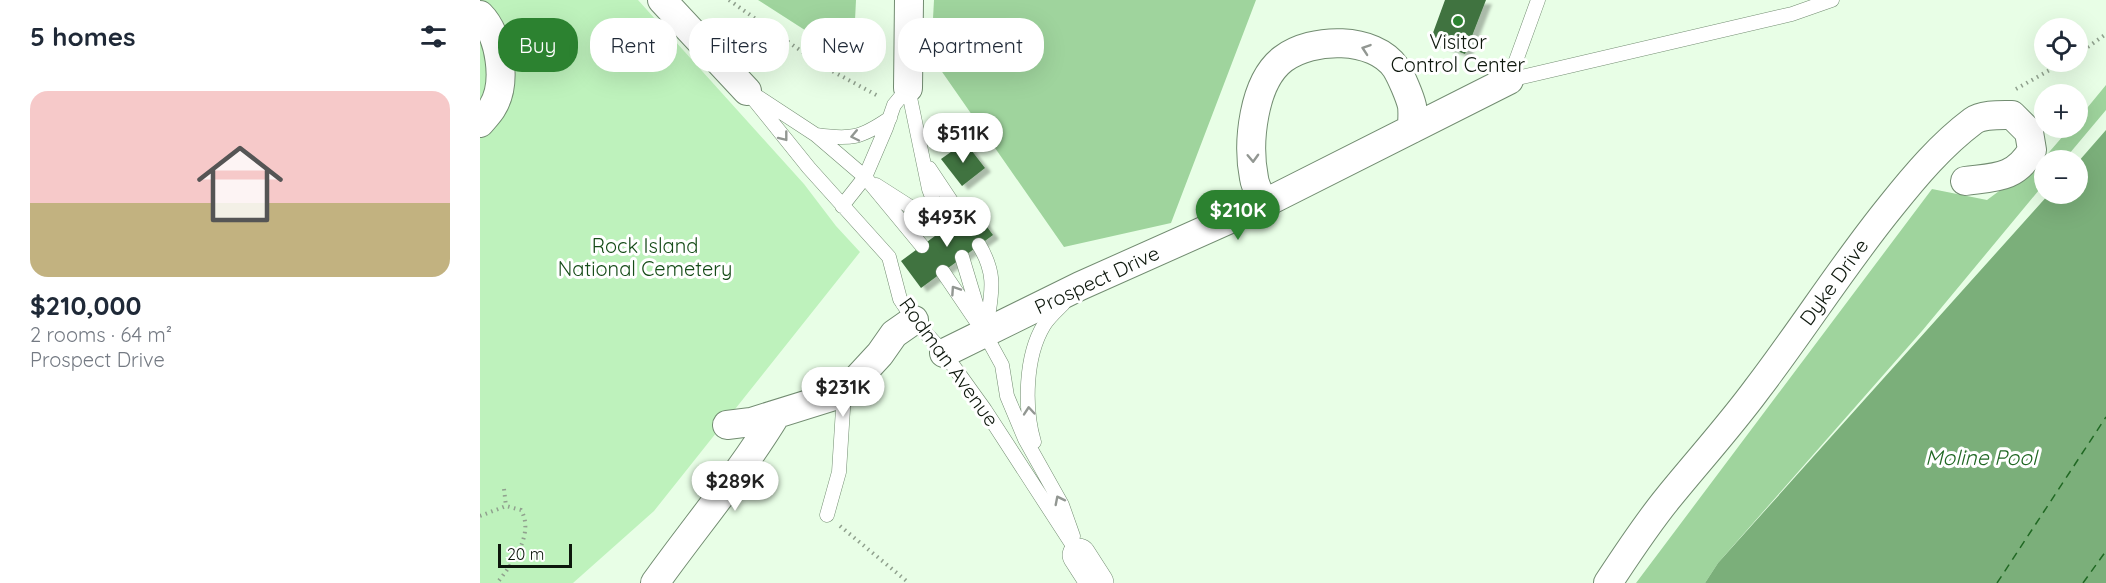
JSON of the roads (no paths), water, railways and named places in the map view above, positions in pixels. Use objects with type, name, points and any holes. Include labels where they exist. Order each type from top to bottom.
[{"type":"street","name":"Rodman Avenue","points":[[662,0],[747,91]]},
{"type":"street","points":[[897,104],[909,0]]},
{"type":"street","points":[[480,123],[493,107],[498,92],[500,71],[498,49],[486,24]]},
{"type":"street","points":[[1264,203],[1254,179],[1252,155],[1254,118],[1258,101],[1265,80],[1283,59],[1302,49],[1325,43],[1341,42],[1367,47],[1380,55],[1395,67],[1404,87],[1412,106],[1412,129]]},
{"type":"street","name":"Prospect Drive","points":[[944,353],[1080,286],[1264,203],[1509,80]]},
{"type":"street","name":"Dyke Drive","points":[[1608,583],[1668,498],[1759,388],[1818,303],[1920,170],[1975,119],[2012,115],[2029,132],[2032,150],[2024,164],[2005,176],[1965,181]]},
{"type":"street","points":[[727,425],[751,422],[844,393],[880,354],[894,334],[914,320]]},
{"type":"street","points":[[655,583],[746,461],[776,415]]},
{"type":"street","name":"Rodman Avenue","points":[[1079,555],[1097,583]]},
{"type":"lane","points":[[1509,80],[1538,0]]},
{"type":"lane","points":[[1509,80],[1792,14],[1832,0]]},
{"type":"lane","name":"Rodman Avenue","points":[[747,91],[816,135],[865,177],[922,246]]},
{"type":"lane","name":"Rodman Avenue","points":[[747,91],[842,207],[889,257],[900,299],[986,410],[1079,555]]},
{"type":"lane","points":[[816,135],[851,138],[869,133],[897,104]]},
{"type":"lane","points":[[865,177],[922,216],[944,227],[929,189],[915,130],[897,104]]},
{"type":"lane","points":[[842,207],[865,177],[897,104]]},
{"type":"lane","points":[[923,159],[961,216]]},
{"type":"lane","points":[[979,245],[988,260],[992,277],[985,334]]},
{"type":"lane","points":[[962,257],[985,334]]},
{"type":"lane","name":"Rodman Avenue","points":[[943,272],[985,334],[1002,365],[1006,396],[1062,505],[1079,555]]},
{"type":"lane","points":[[1041,467],[1030,429],[1029,373],[1034,350],[1044,326],[1080,286]]},
{"type":"lane","points":[[826,515],[839,472],[844,393]]},
{"type":"water","name":"Moline Pool","points":[[2106,130],[2106,583],[1705,583],[1718,563],[2040,204],[2088,204],[2088,151]]},
{"type":"place","name":"Visitor Control Center","points":[[1458,21]]},
{"type":"park label","name":"Rock Island National Cemetery","points":[[645,258]]}]
